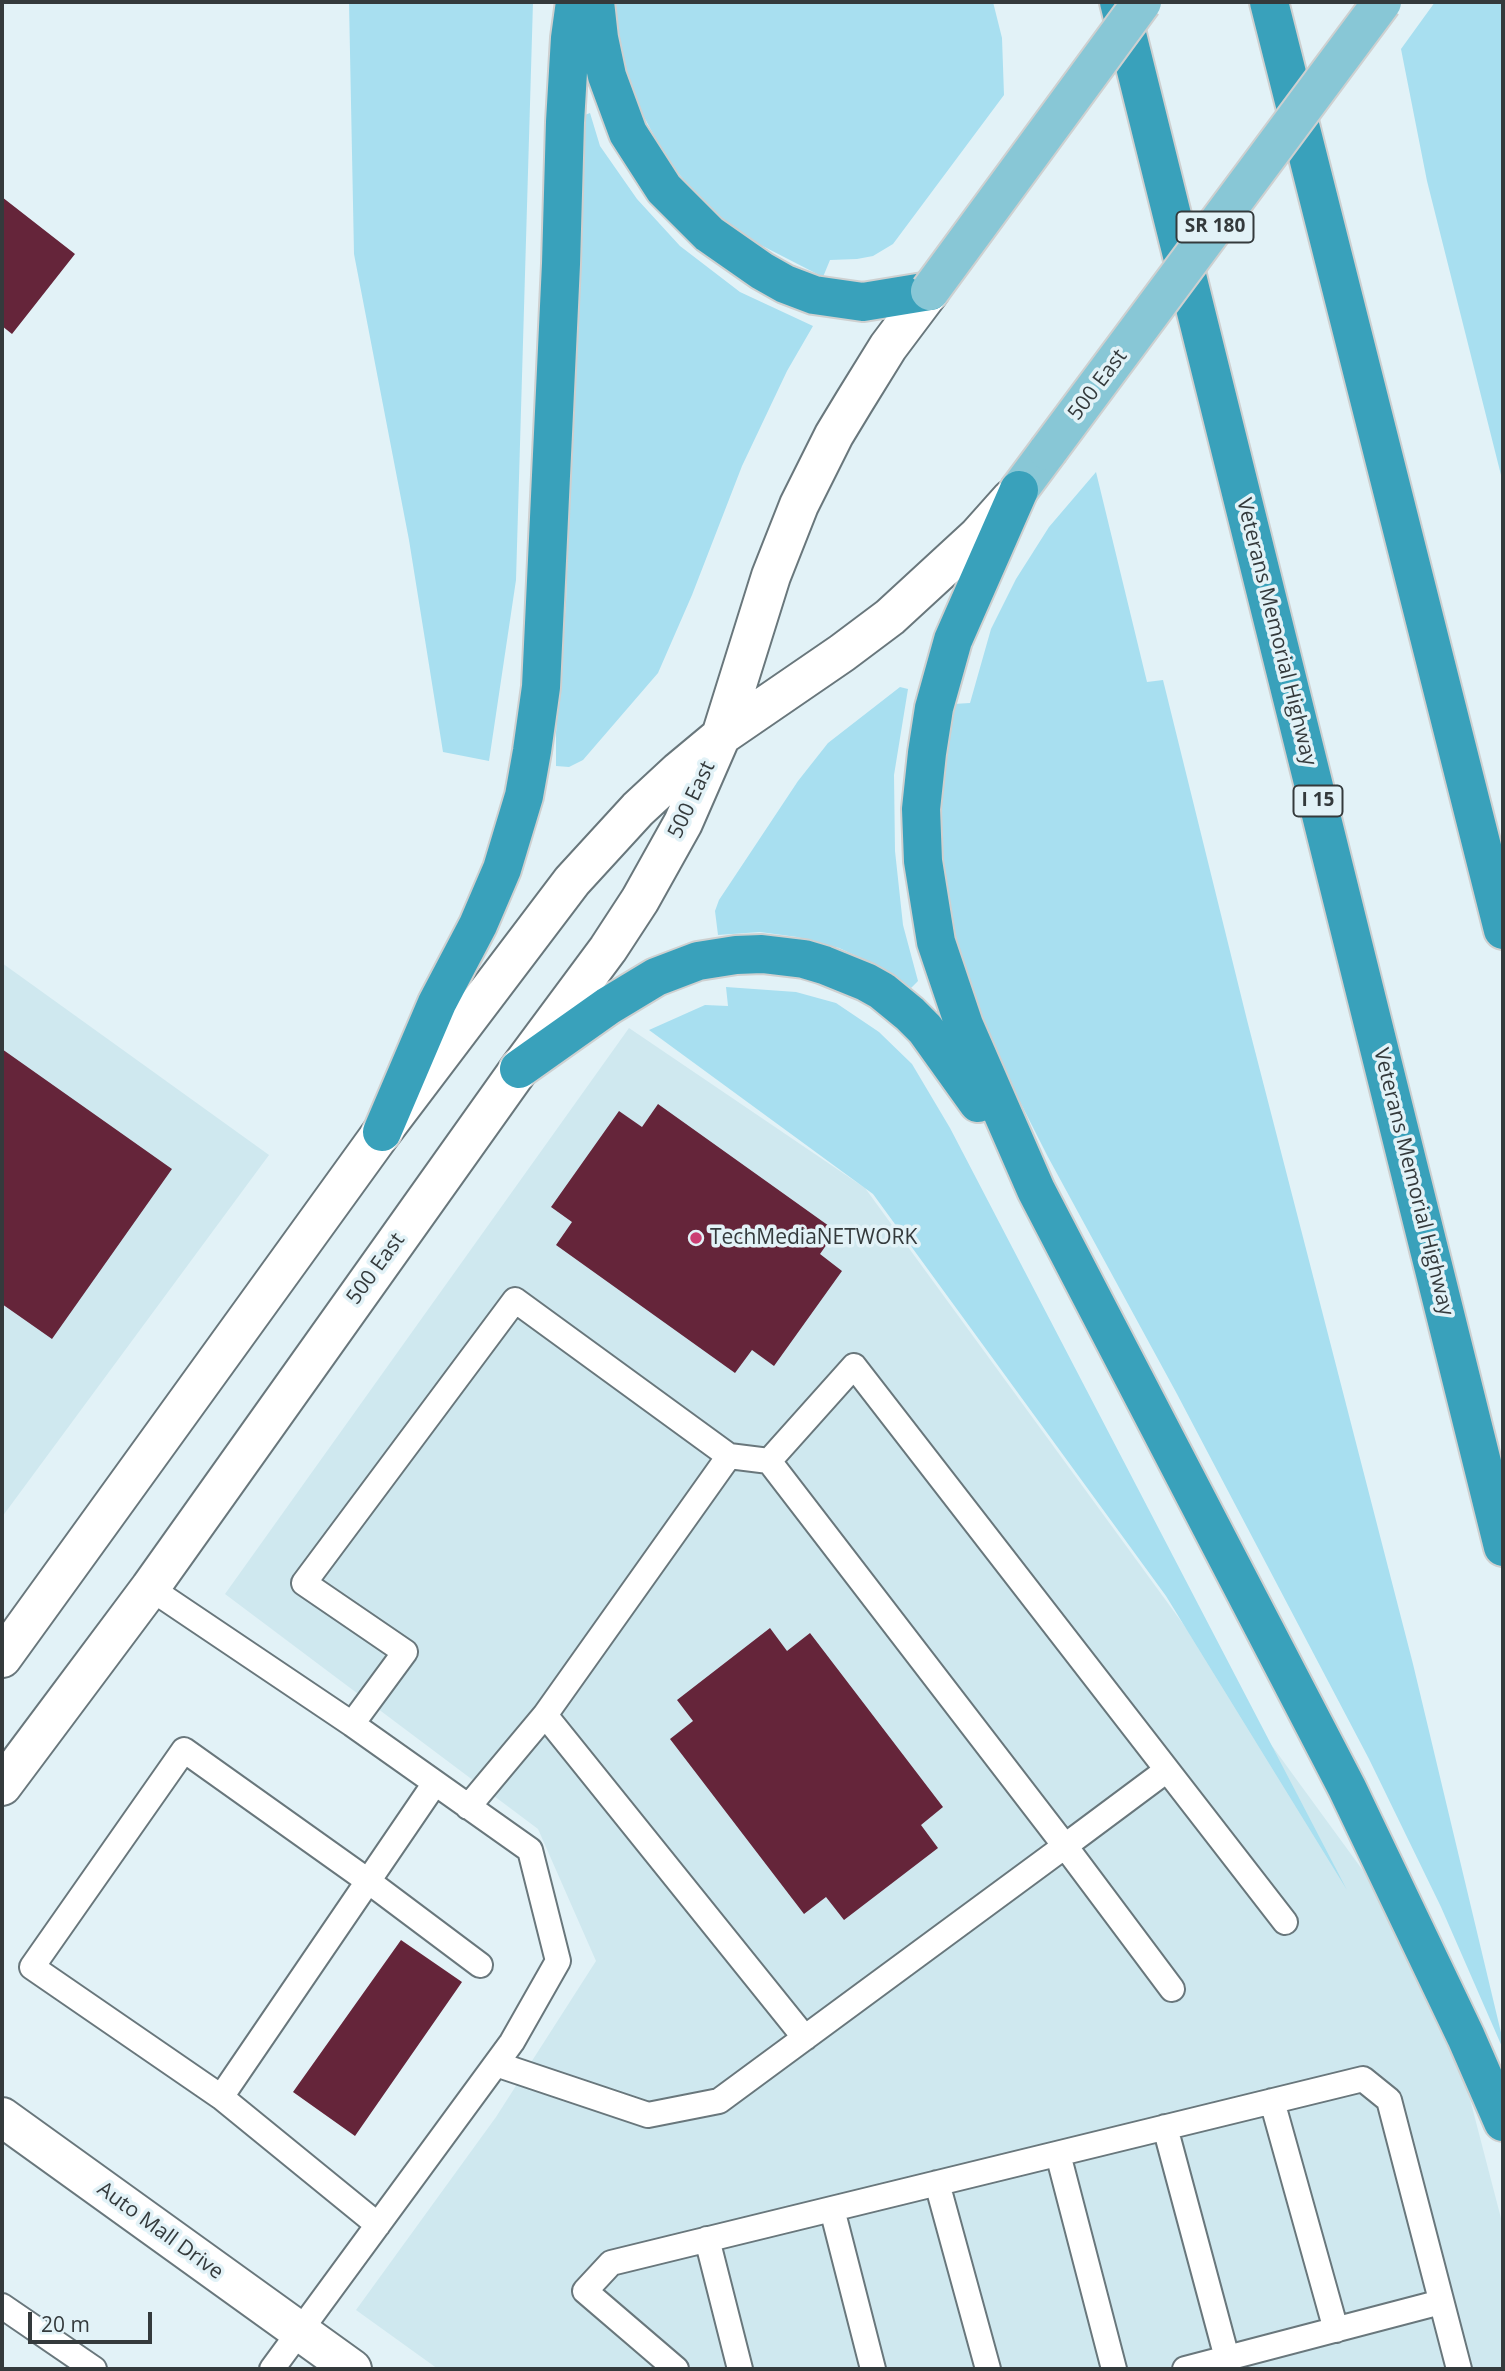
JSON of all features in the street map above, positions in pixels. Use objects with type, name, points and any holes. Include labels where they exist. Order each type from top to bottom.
[{"type":"highway","points":[[382,1132],[437,1003],[472,937],[502,869],[518,820],[532,751],[541,687],[565,122],[575,2]]},
{"type":"highway","points":[[595,2],[607,76],[628,134],[659,183],[703,229],[723,246],[762,271],[795,289],[814,295],[863,302],[930,291]]},
{"type":"highway","name":"Veterans Memorial Highway","points":[[1119,2],[1503,1547]]},
{"type":"highway","points":[[1269,2],[1503,930]]},
{"type":"highway","points":[[1019,490],[950,651],[932,719],[921,809],[923,862],[936,942],[964,1025],[1036,1189],[1347,1788],[1466,2037],[1503,2122]]},
{"type":"highway","points":[[519,1069],[633,989],[684,965],[736,955],[762,954],[804,959],[866,982],[910,1014],[946,1055],[1036,1189]]},
{"type":"main road","name":"500 East","points":[[930,291],[1142,2]]},
{"type":"main road","name":"500 East","points":[[1019,490],[1382,2]]},
{"type":"street","name":"500 East","points":[[2,1786],[150,1588],[519,1069],[608,949],[640,900],[684,823],[721,736],[765,596],[799,505],[854,402],[888,347],[930,291]]},
{"type":"street","name":"500 East","points":[[2,1658],[382,1132],[572,881],[654,793],[721,736],[890,617],[978,536],[1019,490]]},
{"type":"street","name":"Auto Mall Drive","points":[[2,2117],[352,2369]]},
{"type":"lane","points":[[352,1724],[405,1652],[304,1583],[515,1300],[729,1456],[769,1461],[1172,1989]]},
{"type":"lane","points":[[769,1461],[854,1366],[1285,1922]]},
{"type":"lane","points":[[468,1807],[545,1715],[729,1456]]},
{"type":"lane","points":[[150,1588],[352,1724],[530,1850],[558,1961],[512,2042],[272,2369]]},
{"type":"lane","points":[[545,1715],[805,2038]]},
{"type":"lane","points":[[378,2225],[221,2097],[32,1968],[184,1750],[368,1881],[480,1965]]},
{"type":"lane","points":[[496,2064],[648,2115],[719,2101],[1167,1770]]},
{"type":"lane","points":[[221,2097],[435,1783]]},
{"type":"lane","points":[[676,2369],[585,2291],[611,2263],[1363,2079],[1389,2100],[1459,2369]]},
{"type":"lane","points":[[1272,2101],[1336,2330]]},
{"type":"lane","points":[[1166,2127],[1227,2358]]},
{"type":"lane","points":[[1058,2154],[1114,2369]]},
{"type":"lane","points":[[937,2183],[988,2369]]},
{"type":"lane","points":[[832,2209],[873,2369]]},
{"type":"lane","points":[[707,2239],[740,2369]]},
{"type":"lane","points":[[1185,2369],[1441,2302]]},
{"type":"lane","points":[[2,2306],[94,2369]]},
{"type":"shaded area","points":[[349,2],[533,2],[516,580],[489,761],[443,752],[409,540],[354,254]]},
{"type":"shaded area","points":[[613,2],[993,2],[1002,38],[1004,95],[893,244],[873,256],[830,260],[823,277],[747,238],[705,206],[666,158],[636,102],[616,47]]},
{"type":"shaded area","points":[[1435,2],[1503,2],[1503,483],[1427,181],[1401,49]]},
{"type":"shaded area","points":[[590,113],[600,146],[637,199],[680,246],[740,292],[813,326],[787,371],[742,466],[692,595],[658,673],[583,760],[569,767],[556,766],[556,733],[566,602],[582,116]]},
{"type":"shaded area","points":[[1096,472],[1147,682],[1163,680],[1247,1020],[1413,1664],[1503,2049],[1441,1907],[1369,1759],[1177,1394],[1048,1157],[980,1023],[953,939],[938,825],[943,754],[953,704],[970,703],[991,629],[1016,579],[1049,527]]},
{"type":"shaded area","points":[[900,687],[908,689],[894,775],[895,851],[903,925],[918,981],[911,988],[883,968],[839,948],[797,937],[760,932],[718,935],[715,911],[719,900],[798,781],[828,743]]},
{"type":"shaded area","points":[[2,963],[269,1155],[2,1517]]},
{"type":"shaded area","points":[[726,987],[796,992],[836,1003],[879,1032],[912,1064],[950,1128],[1347,1890],[1166,1596],[873,1194],[649,1030],[705,1005],[728,1006]]},
{"type":"shaded area","points":[[629,1028],[865,1188],[1437,1972],[1503,2226],[1503,2369],[438,2369],[356,2310],[496,2117],[596,1961],[538,1829],[225,1594]]},
{"type":"building","points":[[2,197],[75,254],[12,334],[2,326]]},
{"type":"building","points":[[2,1049],[172,1169],[52,1339],[2,1304]]},
{"type":"building","name":"TechMediaNETWORK","points":[[658,1104],[836,1231],[820,1254],[842,1271],[774,1366],[752,1350],[735,1373],[556,1245],[572,1222],[551,1207],[619,1111],[642,1127]]},
{"type":"building","points":[[770,1628],[787,1651],[810,1633],[943,1807],[921,1825],[938,1848],[844,1920],[826,1897],[804,1914],[670,1739],[693,1721],[677,1700]]},
{"type":"building","points":[[401,1940],[462,1982],[355,2136],[293,2092]]},
{"type":"place","name":"TechMediaNETWORK","points":[[696,1238]]}]
